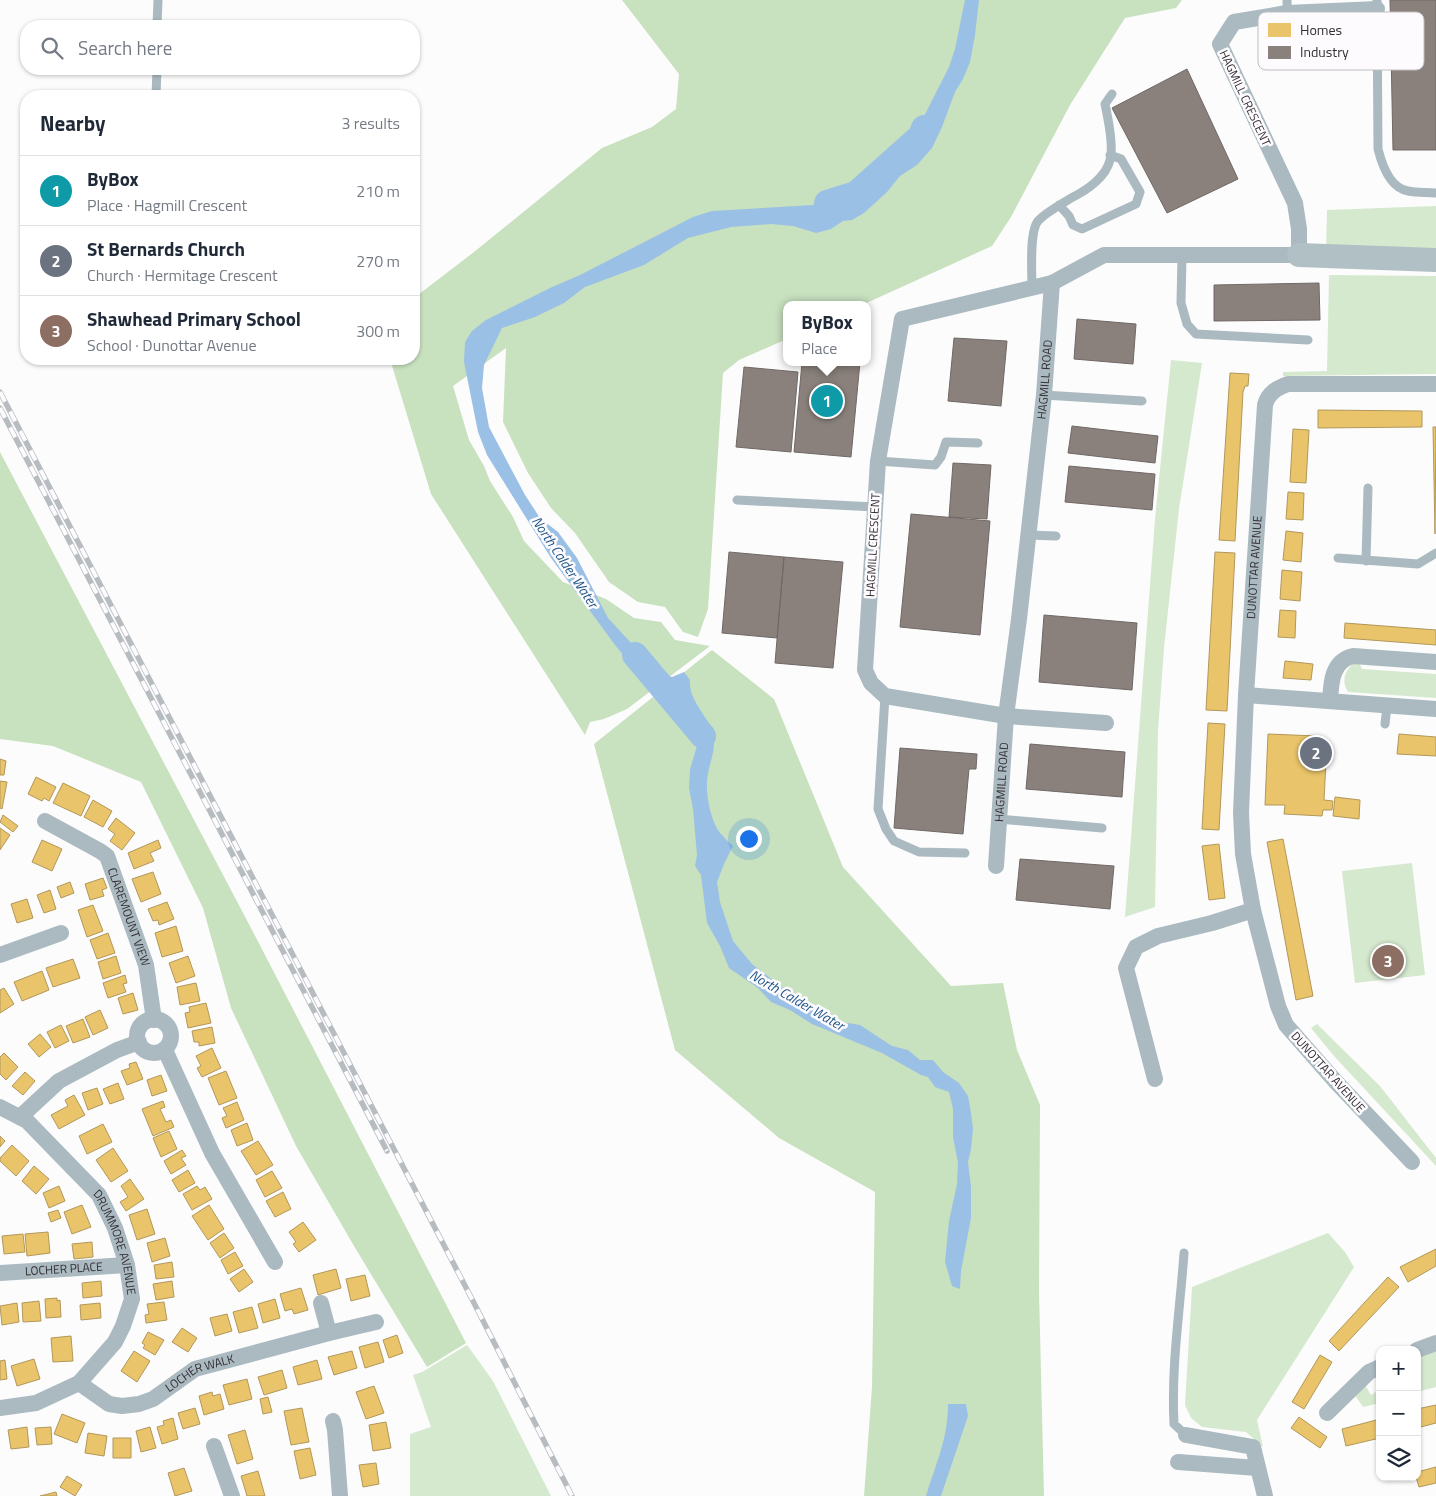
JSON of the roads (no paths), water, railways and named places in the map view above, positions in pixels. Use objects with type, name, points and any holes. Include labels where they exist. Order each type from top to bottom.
[{"type":"street","name":"HAGMILL CRESCENT","points":[[1269,12],[1287,7],[1377,5]]},
{"type":"street","name":"HAGMILL CRESCENT","points":[[1258,15],[1234,22],[1220,44],[1295,203],[1299,228],[1299,256]]},
{"type":"street","points":[[1052,283],[1104,255],[1299,256],[1436,260]]},
{"type":"street","name":"HAGMILL CRESCENT","points":[[885,696],[871,683],[865,670],[878,460],[902,319],[1052,283]]},
{"type":"street","name":"HAGMILL ROAD","points":[[996,866],[1006,716],[1044,395],[1052,283]]},
{"type":"street","name":"DUNOTTAR AVENUE","points":[[1412,1162],[1336,1082],[1286,1025],[1278,1006],[1253,910],[1243,854],[1241,813],[1246,695],[1265,405],[1267,398],[1280,387],[1288,384],[1436,384]]},
{"type":"street","points":[[1330,701],[1334,669],[1338,663],[1347,657],[1436,662]]},
{"type":"street","points":[[1246,695],[1436,709]]},
{"type":"street","points":[[885,696],[1006,716],[1106,723]]},
{"type":"street","name":"CLAREMOUNT VIEW","points":[[45,820],[107,856],[146,965],[154,1020]]},
{"type":"street","points":[[1155,1079],[1126,968],[1136,947],[1158,936],[1212,923],[1253,910]]},
{"type":"street","points":[[0,955],[61,933]]},
{"type":"street","points":[[154,1020],[164,1023],[170,1031],[170,1041],[165,1050],[150,1053],[139,1042],[138,1037],[144,1023],[154,1020]]},
{"type":"street","points":[[20,1117],[59,1081],[117,1050],[139,1042]]},
{"type":"street","points":[[165,1050],[212,1154],[275,1262]]},
{"type":"street","name":"DRUMMORE AVENUE","points":[[0,1107],[27,1121],[99,1195],[115,1228],[126,1265],[132,1300],[115,1342],[79,1383],[36,1403],[0,1408]]},
{"type":"street","name":"LOCHER PLACE","points":[[0,1274],[126,1265]]},
{"type":"street","points":[[321,1303],[328,1333]]},
{"type":"street","name":"LOCHER WALK","points":[[79,1383],[109,1404],[122,1406],[139,1404],[153,1399],[195,1370],[328,1333],[376,1322]]},
{"type":"street","points":[[1421,1349],[1436,1343]]},
{"type":"street","points":[[1327,1413],[1370,1372],[1376,1369]]},
{"type":"street","points":[[337,1426],[340,1496]]},
{"type":"street","points":[[1186,1435],[1253,1447],[1265,1496]]},
{"type":"street","points":[[214,1446],[232,1496]]},
{"type":"street","points":[[1178,1462],[1258,1468]]},
{"type":"lane","points":[[158,0],[158,20]]},
{"type":"lane","points":[[1377,70],[1378,149],[1382,166],[1394,183],[1406,191],[1436,193]]},
{"type":"lane","points":[[156,90],[157,75]]},
{"type":"lane","points":[[1032,288],[1031,249],[1038,222],[1059,205],[1085,191],[1103,174],[1110,160],[1110,128],[1105,104],[1112,94]]},
{"type":"lane","points":[[1059,205],[1069,216],[1073,225],[1082,229],[1136,204],[1140,192],[1121,159],[1110,155]]},
{"type":"lane","points":[[1182,256],[1181,303],[1186,324],[1196,334],[1308,340]]},
{"type":"lane","points":[[1044,395],[1142,401]]},
{"type":"lane","points":[[878,460],[935,465],[941,457],[946,442],[978,443]]},
{"type":"lane","points":[[1366,561],[1368,488]]},
{"type":"lane","points":[[737,500],[875,507]]},
{"type":"lane","points":[[1028,535],[1056,536]]},
{"type":"lane","points":[[1338,558],[1418,564],[1436,553]]},
{"type":"lane","points":[[885,696],[878,809],[886,829],[894,841],[919,852],[965,853]]},
{"type":"lane","points":[[1385,724],[1386,706]]},
{"type":"lane","points":[[999,818],[1102,828]]},
{"type":"lane","points":[[1184,1253],[1173,1403],[1174,1424],[1186,1435]]},
{"type":"water","points":[[965,0],[979,0],[975,35],[970,62],[955,92],[942,127],[932,148],[917,165],[900,176],[887,192],[864,213],[852,220],[843,221],[831,229],[816,233],[793,226],[771,224],[731,227],[688,238],[644,265],[585,287],[564,303],[535,317],[502,328],[484,365],[482,388],[489,427],[525,495],[540,518],[558,532],[577,558],[608,618],[658,672],[672,677],[684,672],[690,680],[692,695],[709,724],[714,739],[707,781],[710,810],[718,830],[733,846],[717,882],[720,902],[733,941],[752,964],[791,994],[818,1011],[842,1022],[860,1025],[892,1046],[908,1050],[920,1060],[933,1060],[943,1072],[959,1083],[968,1096],[973,1129],[968,1162],[971,1187],[971,1218],[961,1271],[960,1289],[952,1286],[945,1262],[949,1221],[957,1184],[958,1163],[953,1137],[953,1109],[949,1092],[935,1087],[928,1077],[882,1053],[812,1024],[790,1010],[771,1002],[758,988],[729,968],[720,946],[707,923],[701,875],[695,866],[697,855],[689,788],[690,769],[697,746],[686,724],[678,697],[673,689],[641,676],[615,645],[551,558],[487,455],[478,432],[464,362],[465,342],[472,331],[486,320],[580,275],[693,217],[712,211],[813,205],[875,186],[892,167],[915,134],[949,67],[955,49]]},
{"type":"water","points":[[948,1404],[966,1404],[968,1416],[941,1496],[926,1496],[944,1440]]},
{"type":"waterway","name":"North Calder Water","points":[[827,203],[856,194],[921,136],[924,128]]},
{"type":"waterway","name":"North Calder Water","points":[[635,655],[703,736]]},
{"type":"railway","points":[[0,392],[473,1301],[572,1496]]},
{"type":"railway","points":[[0,408],[387,1151]]},
{"type":"place","name":"ByBox","points":[[827,401]]},
{"type":"place","name":"St Bernards Church","points":[[1316,753]]},
{"type":"place","name":"Shawhead Primary School","points":[[1388,961]]}]
